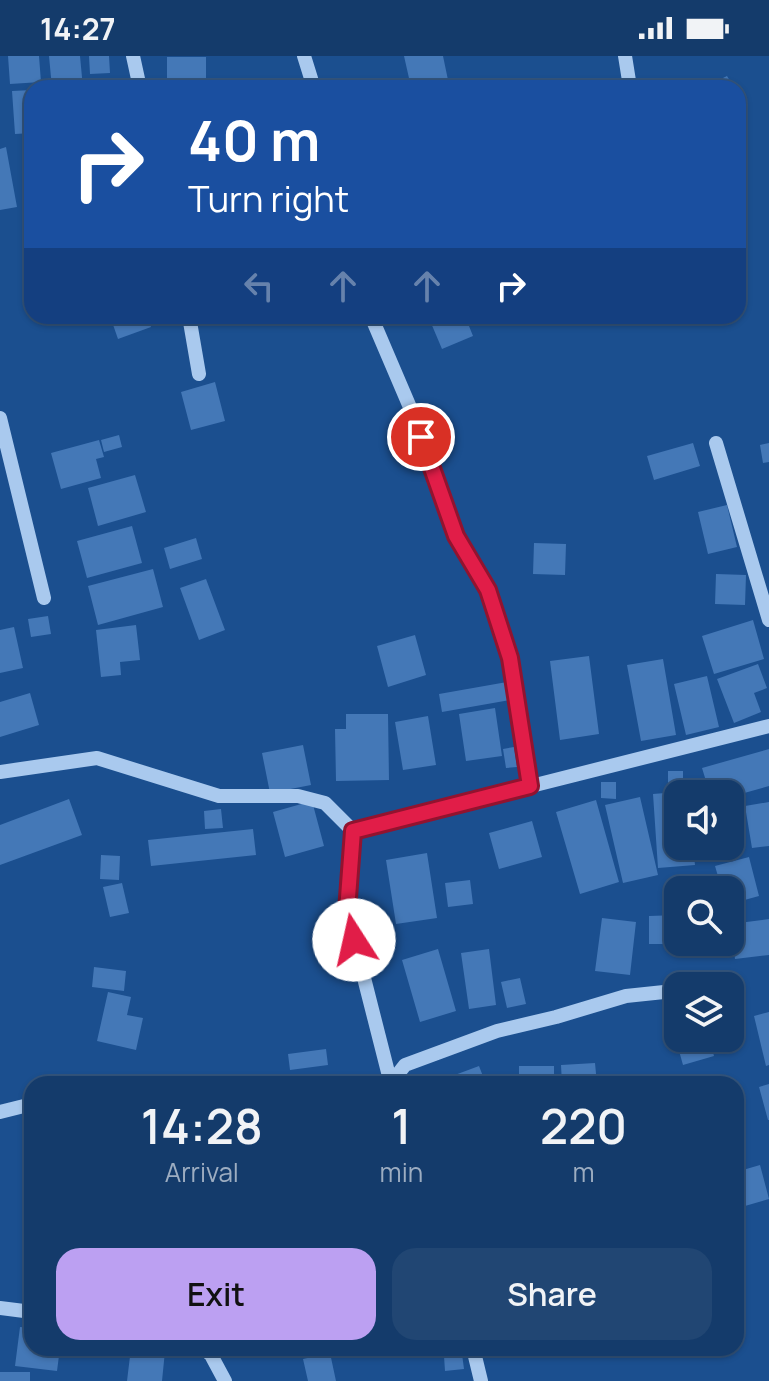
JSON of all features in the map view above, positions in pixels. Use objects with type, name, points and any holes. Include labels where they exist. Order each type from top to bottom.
[{"type":"street","points":[[133,56],[138,80]]},
{"type":"street","points":[[304,56],[312,80]]},
{"type":"street","points":[[625,56],[629,80]]},
{"type":"street","points":[[190,324],[199,374]]},
{"type":"street","points":[[374,324],[412,412],[456,536],[488,590],[510,658],[530,786]]},
{"type":"street","points":[[0,418],[44,598]]},
{"type":"street","points":[[716,443],[769,620]]},
{"type":"street","points":[[353,831],[769,726]]},
{"type":"street","points":[[0,772],[97,758],[219,796],[298,796],[325,803],[353,831],[347,911],[389,1076]]},
{"type":"street","points":[[396,1076],[405,1065],[497,1031],[626,996],[664,992]]},
{"type":"street","points":[[0,1112],[24,1106]]},
{"type":"street","points":[[0,1308],[24,1311]]},
{"type":"street","points":[[212,1356],[225,1381]]},
{"type":"street","points":[[475,1356],[481,1381]]},
{"type":"building","points":[[8,56],[39,56],[41,80],[10,84]]},
{"type":"building","points":[[49,56],[80,56],[82,80],[51,80]]},
{"type":"building","points":[[89,56],[109,56],[110,73],[90,74]]},
{"type":"building","points":[[404,56],[443,56],[448,80],[409,80]]},
{"type":"building","points":[[167,57],[206,57],[206,80],[167,80]]},
{"type":"building","points":[[24,90],[24,133],[15,134],[12,91]]},
{"type":"building","points":[[6,147],[17,207],[0,210],[0,149]]},
{"type":"building","points":[[113,324],[150,324],[151,327],[118,339]]},
{"type":"building","points":[[431,324],[468,324],[473,336],[442,349]]},
{"type":"building","points":[[215,382],[225,421],[191,430],[181,392]]},
{"type":"building","points":[[119,435],[122,447],[104,452],[101,440]]},
{"type":"building","points":[[99,440],[104,457],[96,459],[101,478],[61,489],[51,453]]},
{"type":"building","points":[[693,443],[700,466],[654,480],[647,456]]},
{"type":"building","points":[[769,443],[769,462],[763,463],[760,445]]},
{"type":"building","points":[[135,475],[146,512],[98,526],[88,488]]},
{"type":"building","points":[[727,505],[737,547],[708,554],[698,512]]},
{"type":"building","points":[[132,526],[142,563],[87,578],[77,541]]},
{"type":"building","points":[[196,538],[202,559],[170,569],[164,548]]},
{"type":"building","points":[[534,543],[566,544],[565,575],[533,574]]},
{"type":"building","points":[[153,569],[163,607],[98,625],[88,586]]},
{"type":"building","points":[[716,574],[746,575],[745,605],[715,604]]},
{"type":"building","points":[[206,579],[225,630],[199,640],[180,588]]},
{"type":"building","points":[[48,616],[51,634],[31,637],[28,619]]},
{"type":"building","points":[[753,620],[764,659],[714,674],[702,636]]},
{"type":"building","points":[[136,625],[140,660],[120,662],[121,675],[101,677],[96,630]]},
{"type":"building","points":[[14,627],[23,668],[0,673],[0,630]]},
{"type":"building","points":[[415,635],[426,675],[388,687],[377,646]]},
{"type":"building","points":[[589,656],[599,734],[560,740],[550,661]]},
{"type":"building","points":[[663,659],[676,735],[641,741],[627,665]]},
{"type":"building","points":[[758,664],[767,688],[754,693],[761,712],[734,723],[717,679]]},
{"type":"building","points":[[707,676],[719,727],[686,735],[674,684]]},
{"type":"building","points":[[507,682],[510,700],[442,712],[439,694]]},
{"type":"building","points":[[30,693],[39,725],[0,737],[0,702]]},
{"type":"building","points":[[495,708],[502,756],[466,761],[459,714]]},
{"type":"building","points":[[346,714],[388,714],[389,780],[336,781],[335,729],[346,729]]},
{"type":"building","points":[[428,716],[436,765],[403,770],[395,722]]},
{"type":"building","points":[[303,745],[311,785],[270,793],[262,753]]},
{"type":"building","points":[[514,747],[517,767],[506,768],[503,749]]},
{"type":"building","points":[[769,749],[769,786],[744,793],[744,780],[706,780],[702,768]]},
{"type":"building","points":[[668,771],[683,771],[683,780],[668,780]]},
{"type":"building","points":[[601,782],[616,782],[616,799],[601,798]]},
{"type":"building","points":[[664,793],[664,860],[694,860],[695,865],[658,868],[653,794]]},
{"type":"building","points":[[640,797],[658,875],[623,883],[605,805]]},
{"type":"building","points":[[69,799],[82,835],[0,865],[0,825]]},
{"type":"building","points":[[596,800],[619,882],[580,894],[556,812]]},
{"type":"building","points":[[312,801],[324,846],[285,857],[273,812]]},
{"type":"building","points":[[769,802],[769,846],[752,848],[745,806]]},
{"type":"building","points":[[221,809],[223,828],[205,829],[204,811]]},
{"type":"building","points":[[532,821],[542,857],[499,869],[489,833]]},
{"type":"building","points":[[253,829],[256,855],[151,866],[148,840]]},
{"type":"building","points":[[427,853],[437,918],[396,924],[386,860]]},
{"type":"building","points":[[101,855],[120,856],[119,880],[100,879]]},
{"type":"building","points":[[749,857],[759,896],[744,900],[744,876],[718,876],[715,866]]},
{"type":"building","points":[[470,880],[473,904],[448,907],[445,883]]},
{"type":"building","points":[[122,883],[129,913],[110,917],[103,887]]},
{"type":"building","points":[[664,915],[664,944],[649,944],[649,916]]},
{"type":"building","points":[[602,918],[636,922],[630,975],[595,971]]},
{"type":"building","points":[[769,919],[769,955],[735,959],[735,956],[744,956],[744,922]]},
{"type":"building","points":[[438,949],[456,1011],[420,1022],[402,960]]},
{"type":"building","points":[[489,949],[496,1005],[469,1009],[461,953]]},
{"type":"building","points":[[94,967],[126,971],[124,991],[92,987]]},
{"type":"building","points":[[520,978],[526,1004],[507,1008],[501,982]]},
{"type":"building","points":[[108,992],[131,997],[127,1015],[143,1018],[136,1050],[97,1041]]},
{"type":"building","points":[[769,1012],[769,1065],[766,1066],[754,1016]]},
{"type":"building","points":[[326,1049],[328,1065],[290,1070],[288,1054]]},
{"type":"building","points":[[679,1052],[713,1052],[714,1056],[683,1065]]},
{"type":"building","points":[[595,1063],[596,1076],[562,1076],[561,1065]]},
{"type":"building","points":[[479,1066],[483,1076],[452,1076]]},
{"type":"building","points":[[519,1066],[554,1066],[554,1076],[519,1076]]},
{"type":"building","points":[[769,1084],[769,1120],[768,1120],[759,1087]]},
{"type":"building","points":[[760,1165],[769,1199],[744,1206],[744,1170]]},
{"type":"building","points":[[20,1327],[24,1327],[24,1356],[59,1356],[57,1371],[15,1366]]},
{"type":"building","points":[[130,1356],[164,1356],[162,1381],[127,1381]]},
{"type":"building","points":[[331,1356],[336,1381],[308,1381],[303,1359]]},
{"type":"building","points":[[444,1356],[462,1356],[464,1369],[445,1371]]},
{"type":"building","points":[[0,1372],[30,1372],[30,1381],[0,1381]]},
{"type":"route","points":[[354,940],[347,911],[353,831],[530,786],[510,658],[488,590],[456,536],[421,437]]}]
